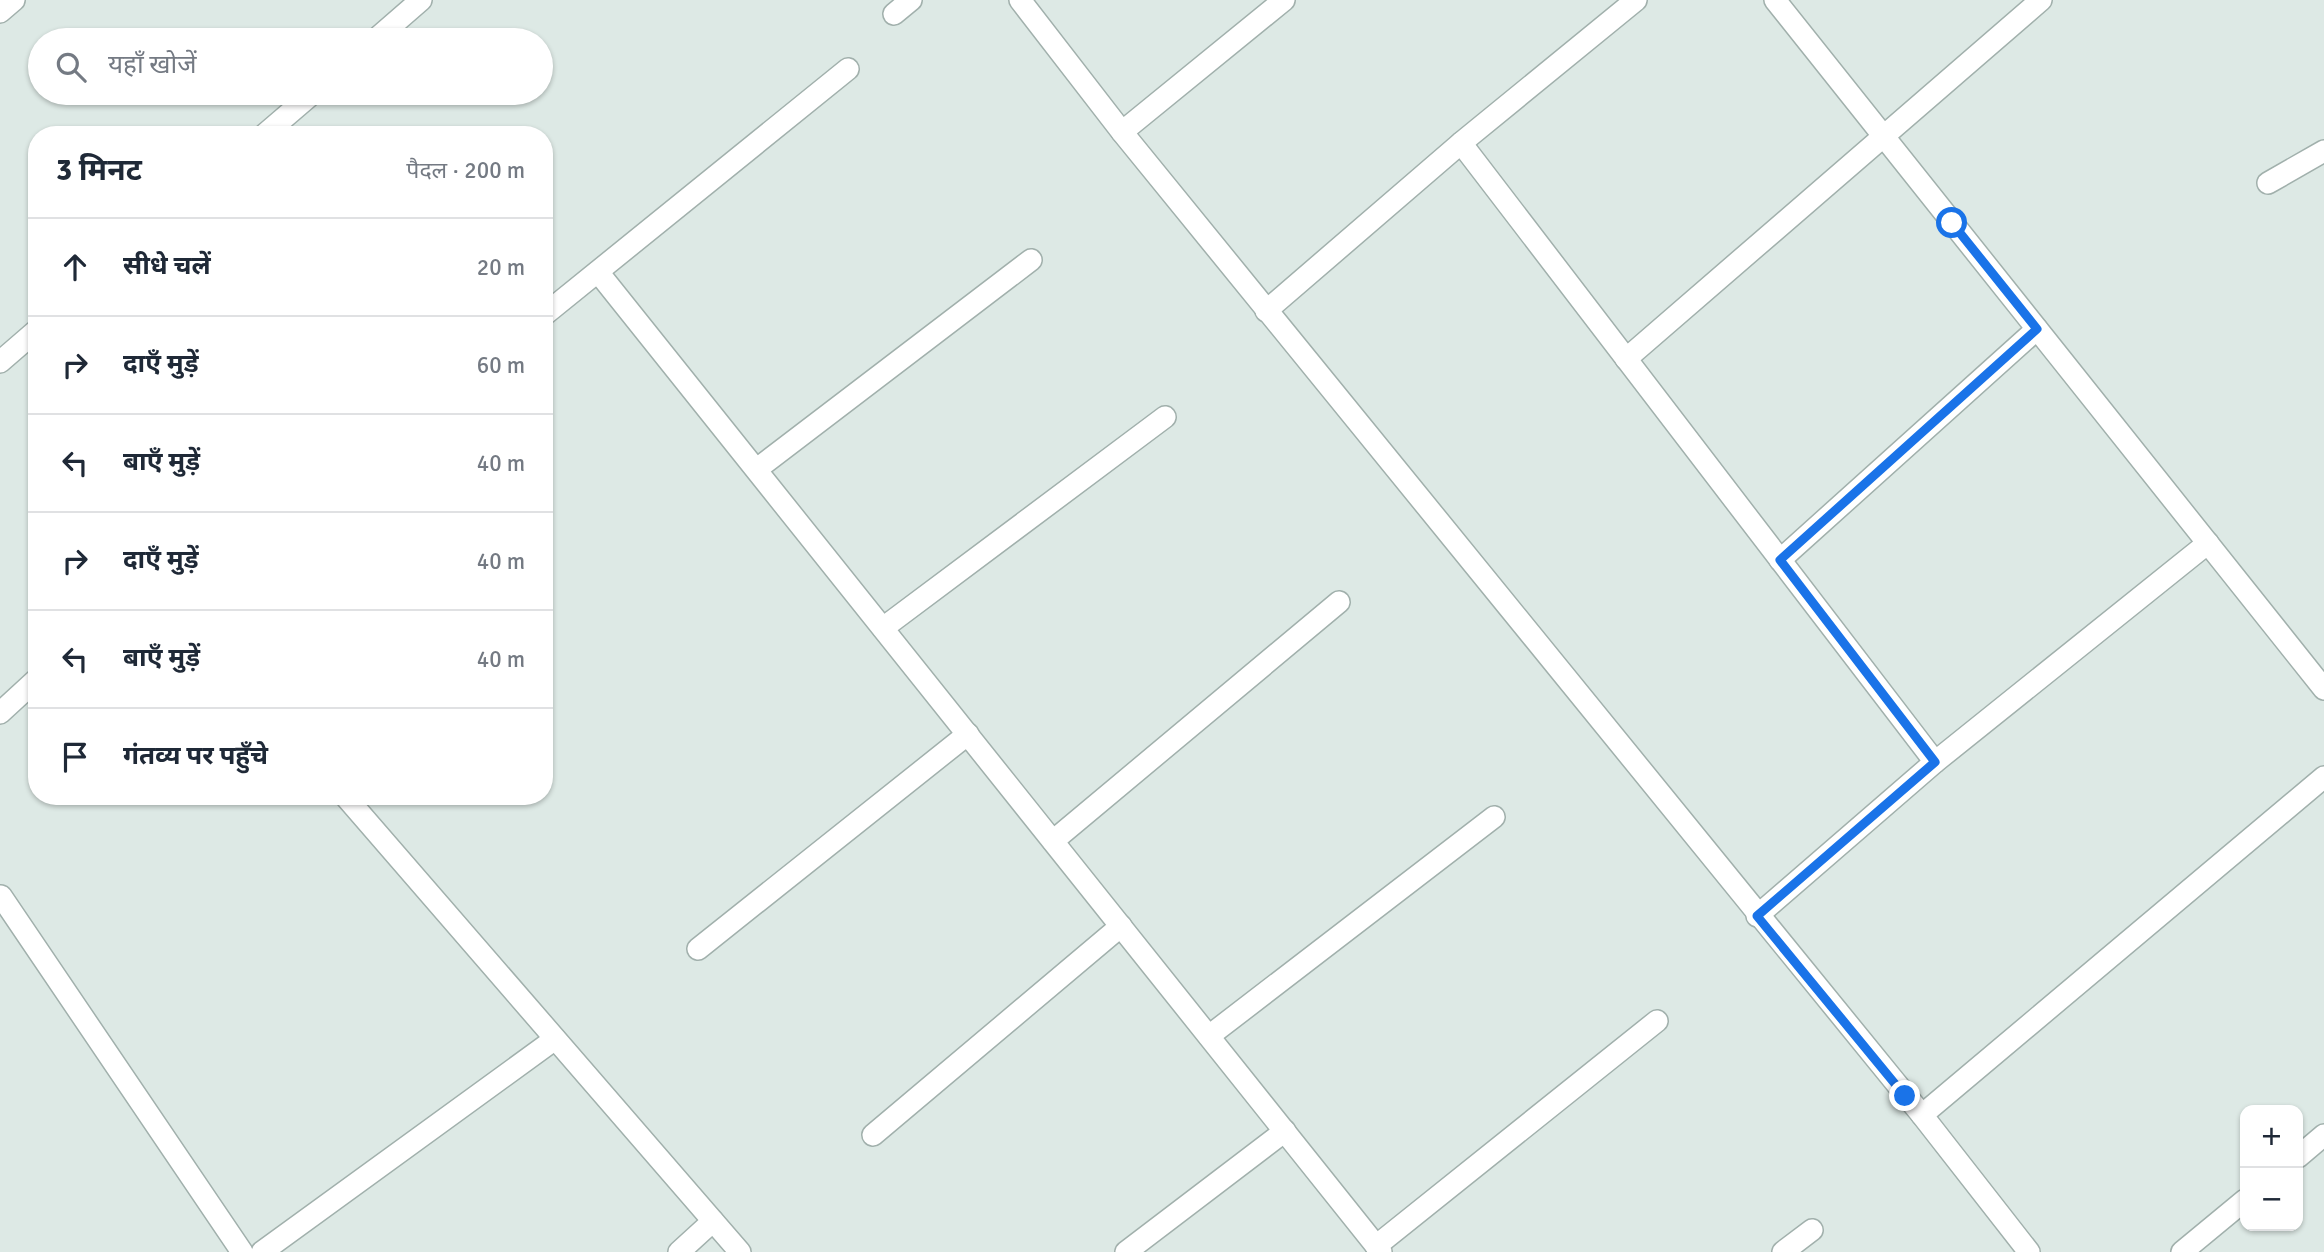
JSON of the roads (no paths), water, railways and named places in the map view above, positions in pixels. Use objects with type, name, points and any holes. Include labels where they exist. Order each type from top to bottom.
[{"type":"street","points":[[0,12],[14,0]]},
{"type":"street","points":[[388,28],[421,0]]},
{"type":"street","points":[[894,14],[911,0]]},
{"type":"street","points":[[1020,0],[1266,311],[1922,1115],[2029,1252]]},
{"type":"street","points":[[1122,132],[1284,0]]},
{"type":"street","points":[[1266,311],[1461,143],[1636,0]]},
{"type":"street","points":[[1774,0],[2324,689]]},
{"type":"street","points":[[1626,359],[2041,0]]},
{"type":"street","points":[[553,309],[848,69]]},
{"type":"street","points":[[274,126],[299,105]]},
{"type":"street","points":[[1461,143],[1935,762]]},
{"type":"street","points":[[2268,183],[2324,151]]},
{"type":"street","points":[[757,469],[1031,260]]},
{"type":"street","points":[[598,272],[1379,1249],[1657,1021]]},
{"type":"street","points":[[1780,560],[2037,329]]},
{"type":"street","points":[[0,362],[28,338]]},
{"type":"street","points":[[883,628],[1165,417]]},
{"type":"street","points":[[1757,916],[1935,762],[2208,543]]},
{"type":"street","points":[[1053,841],[1339,602]]},
{"type":"street","points":[[0,713],[28,687]]},
{"type":"street","points":[[698,949],[968,734]]},
{"type":"street","points":[[1922,1115],[2324,777]]},
{"type":"street","points":[[353,805],[740,1252]]},
{"type":"street","points":[[1209,1036],[1494,817]]},
{"type":"street","points":[[1,897],[242,1252]]},
{"type":"street","points":[[873,1135],[1121,926]]},
{"type":"street","points":[[262,1252],[555,1039]]},
{"type":"street","points":[[1126,1252],[1285,1131]]},
{"type":"street","points":[[2303,1153],[2324,1135]]},
{"type":"street","points":[[2182,1252],[2240,1204]]},
{"type":"street","points":[[678,1252],[713,1221]]},
{"type":"street","points":[[1783,1252],[1812,1230]]}]
